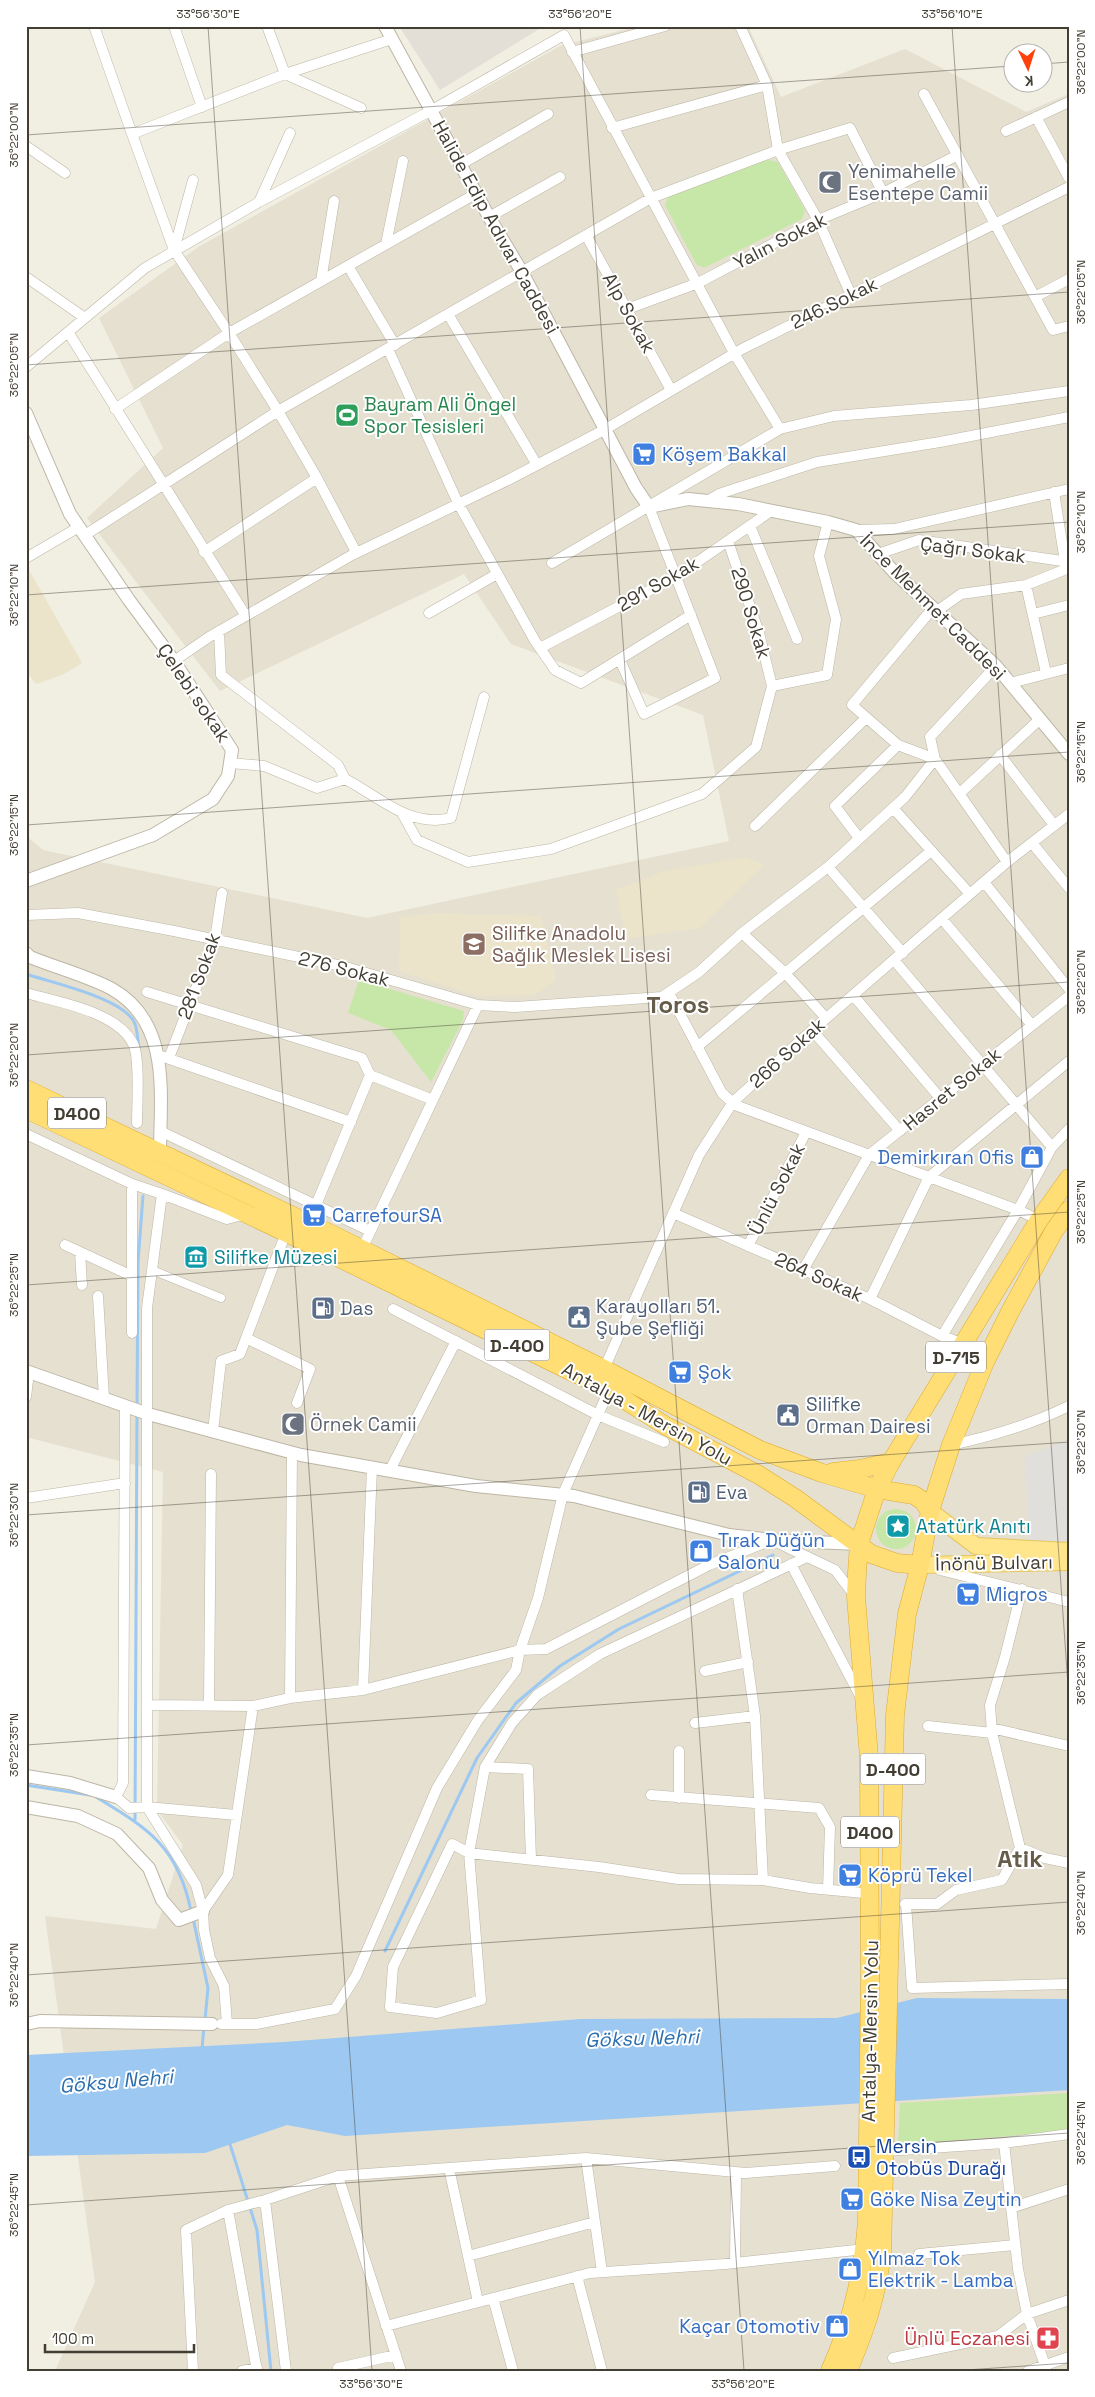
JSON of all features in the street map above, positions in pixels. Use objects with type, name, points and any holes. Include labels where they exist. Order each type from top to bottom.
[{"type":"highway","name":"D400","points":[[26,1089],[133,1130],[160,1154]]},
{"type":"highway","name":"D400","points":[[26,1109],[160,1173]]},
{"type":"highway","name":"Antalya - Mersin Yolu","points":[[160,1154],[362,1250],[604,1369],[760,1450],[822,1473],[876,1489]]},
{"type":"highway","name":"Antalya - Mersin Yolu","points":[[160,1173],[609,1390],[666,1426],[759,1474],[859,1544]]},
{"type":"highway","name":"D-715","points":[[859,1544],[876,1489],[891,1462],[1039,1220],[1069,1178]]},
{"type":"highway","name":"D-715","points":[[930,1511],[951,1445],[985,1362],[1054,1231],[1069,1210]]},
{"type":"highway","points":[[822,1473],[860,1469],[891,1462]]},
{"type":"highway","points":[[876,1489],[914,1495],[923,1501],[930,1511]]},
{"type":"highway","name":"D-400","points":[[890,1975],[895,1715],[907,1614],[920,1565],[930,1511]]},
{"type":"highway","points":[[859,1544],[871,1554],[883,1559],[897,1563],[920,1565]]},
{"type":"highway","points":[[856,1597],[859,1544]]},
{"type":"highway","name":"Antalya-Mersin Yolu","points":[[848,2371],[870,2319],[877,2291],[884,2216],[870,1978],[869,1758],[856,1597]]},
{"type":"highway","name":"Antalya-Mersin Yolu","points":[[830,2371],[846,2334],[865,2249],[880,2139],[890,1975]]},
{"type":"main road","name":"İnönü Bulvarı","points":[[930,1511],[976,1546],[1069,1551]]},
{"type":"main road","name":"İnönü Bulvarı","points":[[920,1565],[1069,1562]]},
{"type":"street","points":[[94,26],[174,250],[278,411],[318,478],[356,552]]},
{"type":"street","points":[[174,26],[202,106]]},
{"type":"street","points":[[267,26],[285,74],[361,108]]},
{"type":"street","name":"Halide Edip Adıvar Caddesi","points":[[385,26],[489,217],[522,272],[604,430]]},
{"type":"street","points":[[572,52],[665,26]]},
{"type":"street","points":[[740,26],[767,85],[778,150],[818,220],[851,295]]},
{"type":"street","points":[[26,367],[145,268],[174,250],[259,202],[432,110],[564,35],[612,128],[698,283],[734,353],[780,429]]},
{"type":"street","points":[[132,134],[285,74],[392,39]]},
{"type":"street","points":[[612,128],[767,85]]},
{"type":"street","points":[[924,94],[1053,330],[1069,326]]},
{"type":"street","points":[[1006,131],[1069,102]]},
{"type":"street","points":[[460,164],[548,114]]},
{"type":"street","points":[[1036,117],[1069,178]]},
{"type":"street","points":[[26,558],[82,531],[162,486],[278,411],[651,198],[778,150],[850,128],[883,193]]},
{"type":"street","points":[[259,202],[290,133]]},
{"type":"street","points":[[26,146],[65,173]]},
{"type":"street","name":"Yalın Sokak","points":[[627,309],[698,283],[818,220],[883,193],[958,155]]},
{"type":"street","points":[[386,244],[403,161]]},
{"type":"street","points":[[489,217],[560,177]]},
{"type":"street","points":[[174,250],[193,180]]},
{"type":"street","name":"246.Sokak","points":[[174,661],[219,632],[356,552],[537,465],[604,430],[734,353],[1069,187]]},
{"type":"street","points":[[115,409],[229,333],[477,193]]},
{"type":"street","points":[[321,281],[334,201]]},
{"type":"street","name":"Alp Sokak","points":[[586,235],[671,390]]},
{"type":"street","points":[[348,266],[391,347],[458,503],[497,574],[555,670],[581,683],[691,615]]},
{"type":"street","points":[[26,277],[31,284],[85,318]]},
{"type":"street","points":[[1035,297],[1069,279]]},
{"type":"street","points":[[448,314],[537,465]]},
{"type":"street","points":[[68,332],[162,486],[246,616]]},
{"type":"street","points":[[552,563],[780,429],[834,416],[971,405],[1069,390]]},
{"type":"street","name":"Çelebi sokak","points":[[26,413],[70,514],[174,661],[232,750],[228,776],[213,800],[161,830],[110,852],[26,881]]},
{"type":"street","points":[[707,501],[719,494],[816,462],[940,442],[1069,416]]},
{"type":"street","points":[[604,430],[636,488],[649,507],[715,678],[644,714],[620,660]]},
{"type":"street","points":[[204,552],[318,478]]},
{"type":"street","points":[[856,530],[894,529],[1069,489]]},
{"type":"street","points":[[1054,492],[1067,564]]},
{"type":"street","name":"İnce Mehmet Caddesi","points":[[649,507],[688,499],[707,501],[772,511],[828,522],[856,530],[878,554],[996,666],[1069,754]]},
{"type":"street","name":"291 Sokak","points":[[540,648],[677,576],[772,511]]},
{"type":"street","points":[[402,813],[417,840],[468,862],[551,849],[702,794],[756,747],[772,686],[827,675],[836,619],[819,556],[828,522]]},
{"type":"street","points":[[750,526],[797,639]]},
{"type":"street","name":"Çağrı Sokak","points":[[878,554],[919,540],[1067,564]]},
{"type":"street","name":"290 Sokak","points":[[728,541],[756,623],[772,686]]},
{"type":"street","name":"Çağrı Sokak","points":[[1046,674],[1026,585],[1067,564]]},
{"type":"street","points":[[430,612],[497,574]]},
{"type":"street","points":[[934,759],[898,746],[852,705],[935,609],[961,594],[1026,585]]},
{"type":"street","points":[[1033,614],[1069,605]]},
{"type":"street","points":[[219,632],[221,675],[331,759],[338,765],[345,779],[402,813],[422,821],[451,818],[484,697]]},
{"type":"street","points":[[996,666],[930,737],[934,759],[960,793],[1007,862]]},
{"type":"street","points":[[1010,683],[1069,668]]},
{"type":"street","points":[[755,826],[866,718]]},
{"type":"street","points":[[960,793],[1040,719]]},
{"type":"street","points":[[859,838],[835,806],[898,746]]},
{"type":"street","points":[[1000,756],[1054,825]]},
{"type":"street","points":[[934,759],[905,797],[828,867],[742,933],[699,972],[665,995],[697,1047],[722,1094],[733,1103],[1018,1210],[1039,1220]]},
{"type":"street","points":[[230,763],[264,766],[317,788],[345,779]]},
{"type":"street","points":[[893,808],[970,894]]},
{"type":"street","name":"266 Sokak","points":[[604,1369],[699,1155],[733,1103],[812,1030],[1007,862],[1069,814]]},
{"type":"street","points":[[1032,843],[1069,888]]},
{"type":"street","points":[[697,1047],[931,851]]},
{"type":"street","points":[[828,867],[902,953]]},
{"type":"street","points":[[984,882],[1065,978],[1069,990]]},
{"type":"street","name":"281 Sokak","points":[[163,1057],[189,1004],[215,940],[222,892]]},
{"type":"street","name":"276 Sokak","points":[[26,915],[78,913],[215,940],[342,966],[478,1005],[515,1007],[665,995]]},
{"type":"street","points":[[942,919],[1032,1025]]},
{"type":"street","points":[[742,933],[785,973],[826,1018]]},
{"type":"street","points":[[27,955],[112,990],[136,1010],[154,1037],[163,1057],[160,1065],[160,1154]]},
{"type":"street","points":[[894,960],[1052,1147]]},
{"type":"street","points":[[147,992],[362,1058],[370,1075],[433,1100]]},
{"type":"street","points":[[26,993],[94,1012],[122,1028],[134,1046],[133,1130]]},
{"type":"street","points":[[853,995],[940,1098]]},
{"type":"street","name":"Hasret Sokak","points":[[803,1270],[869,1155],[1069,996]]},
{"type":"street","points":[[362,1250],[478,1005]]},
{"type":"street","points":[[812,1030],[900,1131]]},
{"type":"street","points":[[163,1057],[351,1122]]},
{"type":"street","points":[[870,1300],[930,1177],[1069,1061]]},
{"type":"street","points":[[316,1206],[370,1075]]},
{"type":"street","points":[[942,1336],[1018,1210],[1052,1147],[1069,1129]]},
{"type":"street","points":[[160,1131],[370,1231]]},
{"type":"street","name":"Ünlü Sokak","points":[[748,1246],[806,1132]]},
{"type":"street","points":[[26,1134],[132,1184],[227,1219],[246,1214]]},
{"type":"street","points":[[132,1184],[132,1333]]},
{"type":"street","points":[[162,1194],[147,1308],[147,1807],[196,1885],[203,1911],[204,1930],[210,1958],[224,1986],[227,2024]]},
{"type":"street","name":"264 Sokak","points":[[673,1213],[870,1300],[942,1336],[964,1344]]},
{"type":"street","points":[[213,1431],[222,1361],[240,1354],[282,1243]]},
{"type":"street","points":[[65,1245],[132,1276]]},
{"type":"street","points":[[80,1252],[82,1285]]},
{"type":"street","points":[[152,1270],[221,1298]]},
{"type":"street","points":[[98,1296],[104,1398]]},
{"type":"street","points":[[393,1309],[598,1415],[664,1442]]},
{"type":"street","points":[[246,1338],[310,1369],[297,1403]]},
{"type":"street","points":[[390,1470],[456,1342]]},
{"type":"street","points":[[26,1397],[28,1372],[148,1414],[292,1452],[476,1486],[563,1494],[729,1535],[772,1540],[859,1544]]},
{"type":"street","points":[[26,2024],[40,2021],[190,2025],[256,2024],[335,2009],[356,1976],[437,1788],[478,1720],[516,1670],[520,1650],[538,1598],[563,1494],[609,1390]]},
{"type":"street","points":[[116,1796],[123,1783],[125,1406]]},
{"type":"street","points":[[951,1445],[999,1435],[1036,1422],[1066,1407],[1069,1419]]},
{"type":"street","points":[[290,1698],[292,1452]]},
{"type":"street","points":[[363,1690],[372,1467]]},
{"type":"street","points":[[209,1705],[211,1474]]},
{"type":"street","points":[[26,1498],[125,1483]]},
{"type":"street","points":[[147,1705],[253,1706],[290,1698],[363,1690],[520,1650],[546,1649],[709,1565],[772,1540],[806,1557],[825,1563],[835,1570],[856,1597]]},
{"type":"street","points":[[806,1557],[600,1654],[537,1695],[512,1722],[485,1767],[469,1853],[481,2000],[437,2013],[390,2007],[394,1967],[452,1844],[469,1853],[678,1879],[763,1880],[864,1894]]},
{"type":"street","points":[[791,1564],[865,1706]]},
{"type":"street","points":[[920,1565],[1069,1602]]},
{"type":"street","points":[[1022,1589],[1005,1657],[990,1706],[992,1730],[1020,1848],[1002,1880],[956,1890],[937,1904],[905,1904],[912,1988],[1069,1984]]},
{"type":"street","points":[[737,1590],[755,1716],[761,1804],[763,1880]]},
{"type":"street","points":[[705,1671],[748,1662]]},
{"type":"street","points":[[26,1807],[78,1816],[117,1834],[149,1868],[162,1900],[179,1920],[203,1911],[228,1875],[253,1706]]},
{"type":"street","points":[[695,1723],[755,1716]]},
{"type":"street","points":[[928,1726],[992,1730],[1069,1746]]},
{"type":"street","points":[[679,1751],[679,1798]]},
{"type":"street","points":[[485,1767],[528,1769],[531,1860]]},
{"type":"street","points":[[26,1776],[70,1783],[116,1796],[129,1808],[147,1807],[236,1815]]},
{"type":"street","points":[[651,1795],[819,1808],[830,1827],[828,1890]]},
{"type":"street","points":[[1020,1848],[1045,1858],[1069,1863]]},
{"type":"street","points":[[880,2139],[1004,2143],[1069,2134]]},
{"type":"street","points":[[1004,2143],[1015,2245],[1027,2314],[1046,2368]]},
{"type":"street","points":[[586,2158],[602,2272]]},
{"type":"street","points":[[193,2371],[186,2230],[228,2210],[338,2176],[586,2158],[736,2172],[835,2166]]},
{"type":"street","points":[[449,2168],[478,2302]]},
{"type":"street","points":[[735,2263],[736,2172]]},
{"type":"street","points":[[338,2176],[401,2371]]},
{"type":"street","points":[[1011,2208],[1069,2189]]},
{"type":"street","points":[[265,2200],[286,2371]]},
{"type":"street","points":[[228,2210],[257,2369],[242,2371]]},
{"type":"street","points":[[468,2256],[595,2222]]},
{"type":"street","points":[[919,2254],[1015,2245]]},
{"type":"street","points":[[386,2326],[577,2276],[602,2272],[735,2263],[865,2249]]},
{"type":"street","points":[[577,2276],[602,2371]]},
{"type":"street","points":[[493,2298],[513,2371]]},
{"type":"street","points":[[893,2358],[998,2336],[1027,2314],[1069,2300]]},
{"type":"street","points":[[338,2368],[396,2355]]},
{"type":"street","points":[[1028,2371],[1046,2368],[1069,2357]]},
{"type":"shaded area","points":[[399,26],[544,26],[440,90]]},
{"type":"shaded area","points":[[639,26],[748,26],[781,97],[905,49],[1026,112],[1069,94],[1069,2371],[55,2371],[95,2282],[45,1916],[156,1929],[183,1845],[157,1810],[163,1472],[26,1437],[26,836],[43,850],[367,918],[729,841],[703,715],[511,644],[464,574],[220,691],[87,518],[163,448],[99,318],[200,246],[560,46]]},
{"type":"shaded area","points":[[29,570],[82,663],[62,675],[36,684],[26,671],[26,571]]},
{"type":"shaded area","points":[[746,857],[764,865],[700,928],[626,939],[616,890],[664,871]]},
{"type":"shaded area","name":"Silifke Anadolu Sağlık Meslek Lisesi","points":[[433,913],[541,916],[556,980],[534,995],[477,996],[399,971],[400,918]]},
{"type":"shaded area","points":[[1067,1440],[1069,1551],[1029,1549],[1025,1456]]},
{"type":"green space","points":[[763,159],[778,162],[805,210],[802,219],[704,268],[696,264],[665,205],[669,195]]},
{"type":"green space","points":[[359,980],[464,1011],[463,1020],[431,1082],[391,1030],[348,1013]]},
{"type":"green space","points":[[900,1509],[907,1512],[913,1518],[916,1529],[915,1537],[907,1546],[900,1549],[892,1549],[885,1546],[877,1537],[876,1525],[879,1518],[888,1510]]},
{"type":"green space","points":[[1069,2093],[1069,2131],[898,2145],[900,2103]]},
{"type":"water","name":"Göksu Nehri","points":[[917,1998],[1069,1999],[1069,2090],[345,2136],[287,2125],[205,2153],[26,2156],[26,2055],[284,2042],[581,2019],[837,2018]]},
{"type":"waterway","points":[[26,974],[84,992],[114,1004],[135,1023],[139,1047]]},
{"type":"waterway","points":[[137,1407],[138,1262],[143,1196]]},
{"type":"waterway","points":[[135,1820],[137,1414]]},
{"type":"waterway","points":[[385,1951],[477,1758],[516,1703],[560,1666],[619,1629],[773,1555]]},
{"type":"waterway","points":[[26,1785],[90,1795]]},
{"type":"waterway","points":[[96,1797],[146,1830],[169,1855],[178,1871],[191,1911]]},
{"type":"waterway","points":[[193,1918],[208,1988],[205,2020]]},
{"type":"waterway","points":[[202,2049],[204,2026]]},
{"type":"waterway","points":[[229,2141],[257,2230],[271,2371]]},
{"type":"place","name":"Yenimahelle Esentepe Camii","points":[[830,182]]},
{"type":"place","name":"Bayram Ali Öngel Spor Tesisleri","points":[[347,415]]},
{"type":"place","name":"Köşem Bakkal","points":[[644,454]]},
{"type":"place","name":"Silifke Anadolu Sağlık Meslek Lisesi","points":[[474,944]]},
{"type":"place","name":"Demirkıran Ofis","points":[[1032,1157]]},
{"type":"place","name":"CarrefourSA","points":[[314,1215]]},
{"type":"place","name":"Silifke Müzesi","points":[[196,1257]]},
{"type":"place","name":"Das","points":[[323,1308]]},
{"type":"place","name":"Karayolları 51. Şube Şefliği","points":[[579,1317]]},
{"type":"place","name":"Şok","points":[[680,1372]]},
{"type":"place","name":"Silifke Orman Dairesi","points":[[788,1415]]},
{"type":"place","name":"Örnek Camii","points":[[293,1424]]},
{"type":"place","name":"Eva","points":[[699,1492]]},
{"type":"place","name":"Atatürk Anıtı","points":[[898,1526]]},
{"type":"place","name":"Tırak Düğün Salonu","points":[[701,1551]]},
{"type":"place","name":"Migros","points":[[968,1594]]},
{"type":"place","name":"Köprü Tekel","points":[[850,1875]]},
{"type":"place","name":"Mersin Otobüs Durağı","points":[[859,2157]]},
{"type":"place","name":"Göke Nisa Zeytin","points":[[852,2199]]},
{"type":"place","name":"Yılmaz Tok Elektrik - Lamba","points":[[850,2269]]},
{"type":"place","name":"Kaçar Otomotiv","points":[[837,2326]]},
{"type":"place","name":"Ünlü Eczanesi","points":[[1048,2338]]},
{"type":"district","name":"Toros","points":[[678,1004]]},
{"type":"district","name":"Atik","points":[[1020,1858]]}]
